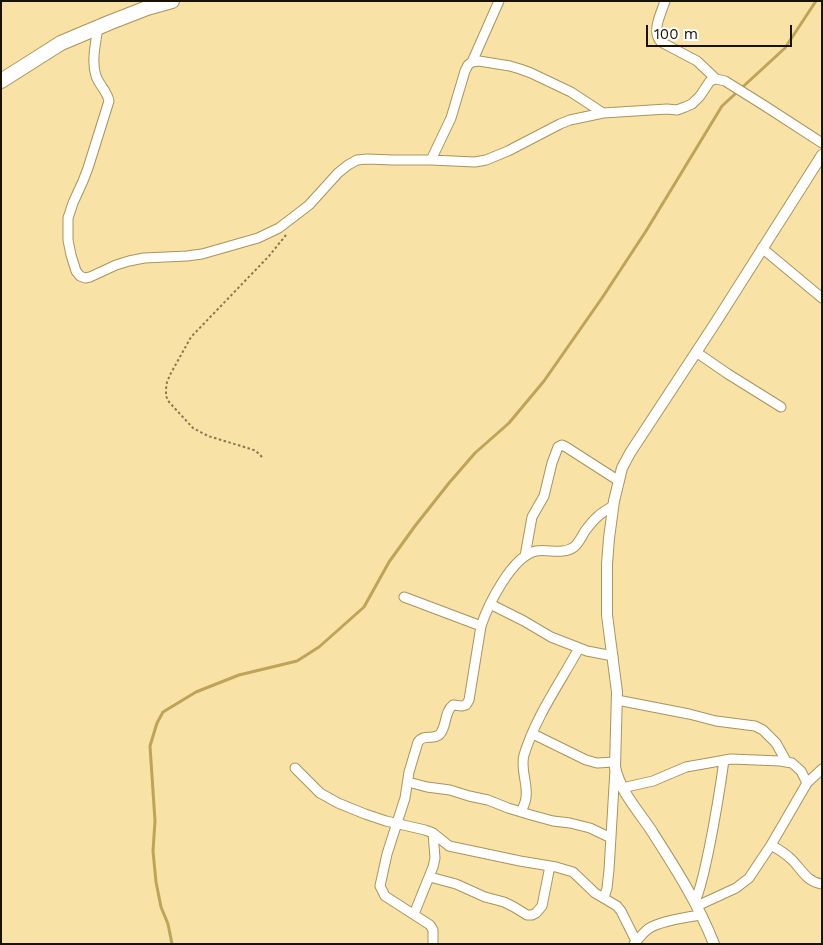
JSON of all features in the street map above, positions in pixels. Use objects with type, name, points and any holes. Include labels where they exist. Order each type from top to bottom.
[{"type":"highway","points":[[1,81],[60,43],[147,8],[172,1]]},
{"type":"street","points":[[431,160],[451,118],[465,70],[472,62],[500,1]]},
{"type":"street","points":[[665,1],[656,31],[657,37],[661,42],[697,61],[720,80],[765,106],[822,143]]},
{"type":"street","points":[[98,27],[95,69],[99,82],[108,95],[109,101],[88,168],[68,218],[71,255],[76,271],[85,278],[128,261],[144,258],[171,258],[195,255],[258,238],[279,228],[308,206],[338,173],[348,164],[357,160],[474,162],[486,160],[508,151],[560,124],[584,117],[603,113],[677,110],[692,104],[710,81],[720,80]]},
{"type":"street","points":[[472,62],[479,61],[510,66],[531,73],[571,92],[603,113]]},
{"type":"street","points":[[604,898],[608,880],[611,838],[618,700],[607,614],[609,538],[613,506],[622,468],[822,155]]},
{"type":"street","points":[[762,248],[822,298]]},
{"type":"street","points":[[696,352],[781,407]]},
{"type":"street","points":[[525,556],[532,517],[544,496],[558,447],[562,445],[566,447],[619,481]]},
{"type":"street","points":[[433,944],[434,930],[430,924],[385,896],[380,886],[396,823],[405,798],[418,742],[421,738],[435,737],[439,734],[442,731],[450,708],[453,705],[466,705],[469,700],[481,626],[490,604],[512,568],[525,556],[534,551],[559,551],[574,547],[596,517],[613,506]]},
{"type":"street","points":[[404,597],[481,626]]},
{"type":"street","points":[[490,604],[551,637],[595,654],[613,656]]},
{"type":"street","points":[[521,812],[526,799],[523,774],[524,756],[547,702],[579,648]]},
{"type":"street","points":[[618,700],[716,721],[755,726],[763,730],[776,743],[786,762]]},
{"type":"street","points":[[533,734],[586,760],[615,765]]},
{"type":"street","points":[[622,788],[653,781],[686,767],[741,759],[792,763],[801,771],[807,783]]},
{"type":"street","points":[[698,908],[719,801],[724,760]]},
{"type":"street","points":[[615,765],[617,778],[622,788],[638,810],[698,908],[714,944]]},
{"type":"street","points":[[295,768],[320,793],[338,803],[365,814],[433,833],[449,846],[573,872],[595,893],[617,906],[635,942],[649,928],[684,918],[743,883],[756,869],[807,783],[822,769]]},
{"type":"street","points":[[408,782],[450,790],[553,821],[590,828],[611,838]]},
{"type":"street","points":[[414,914],[434,868],[433,833]]},
{"type":"street","points":[[771,845],[791,859],[806,877],[818,884],[822,884]]},
{"type":"street","points":[[430,877],[456,884],[485,897],[504,902],[527,915],[532,915],[542,906],[550,866]]},
{"type":"path","points":[[262,457],[251,449],[208,436],[193,428],[169,402],[166,396],[166,389],[171,373],[191,337],[269,256],[288,233]]},
{"type":"waterway","points":[[172,944],[168,924],[161,907],[153,851],[155,821],[150,746],[157,723],[163,712],[196,692],[239,675],[297,661],[319,647],[364,607],[389,562],[449,483],[475,453],[509,423],[544,381],[646,231],[722,106],[785,48],[816,1]]}]
